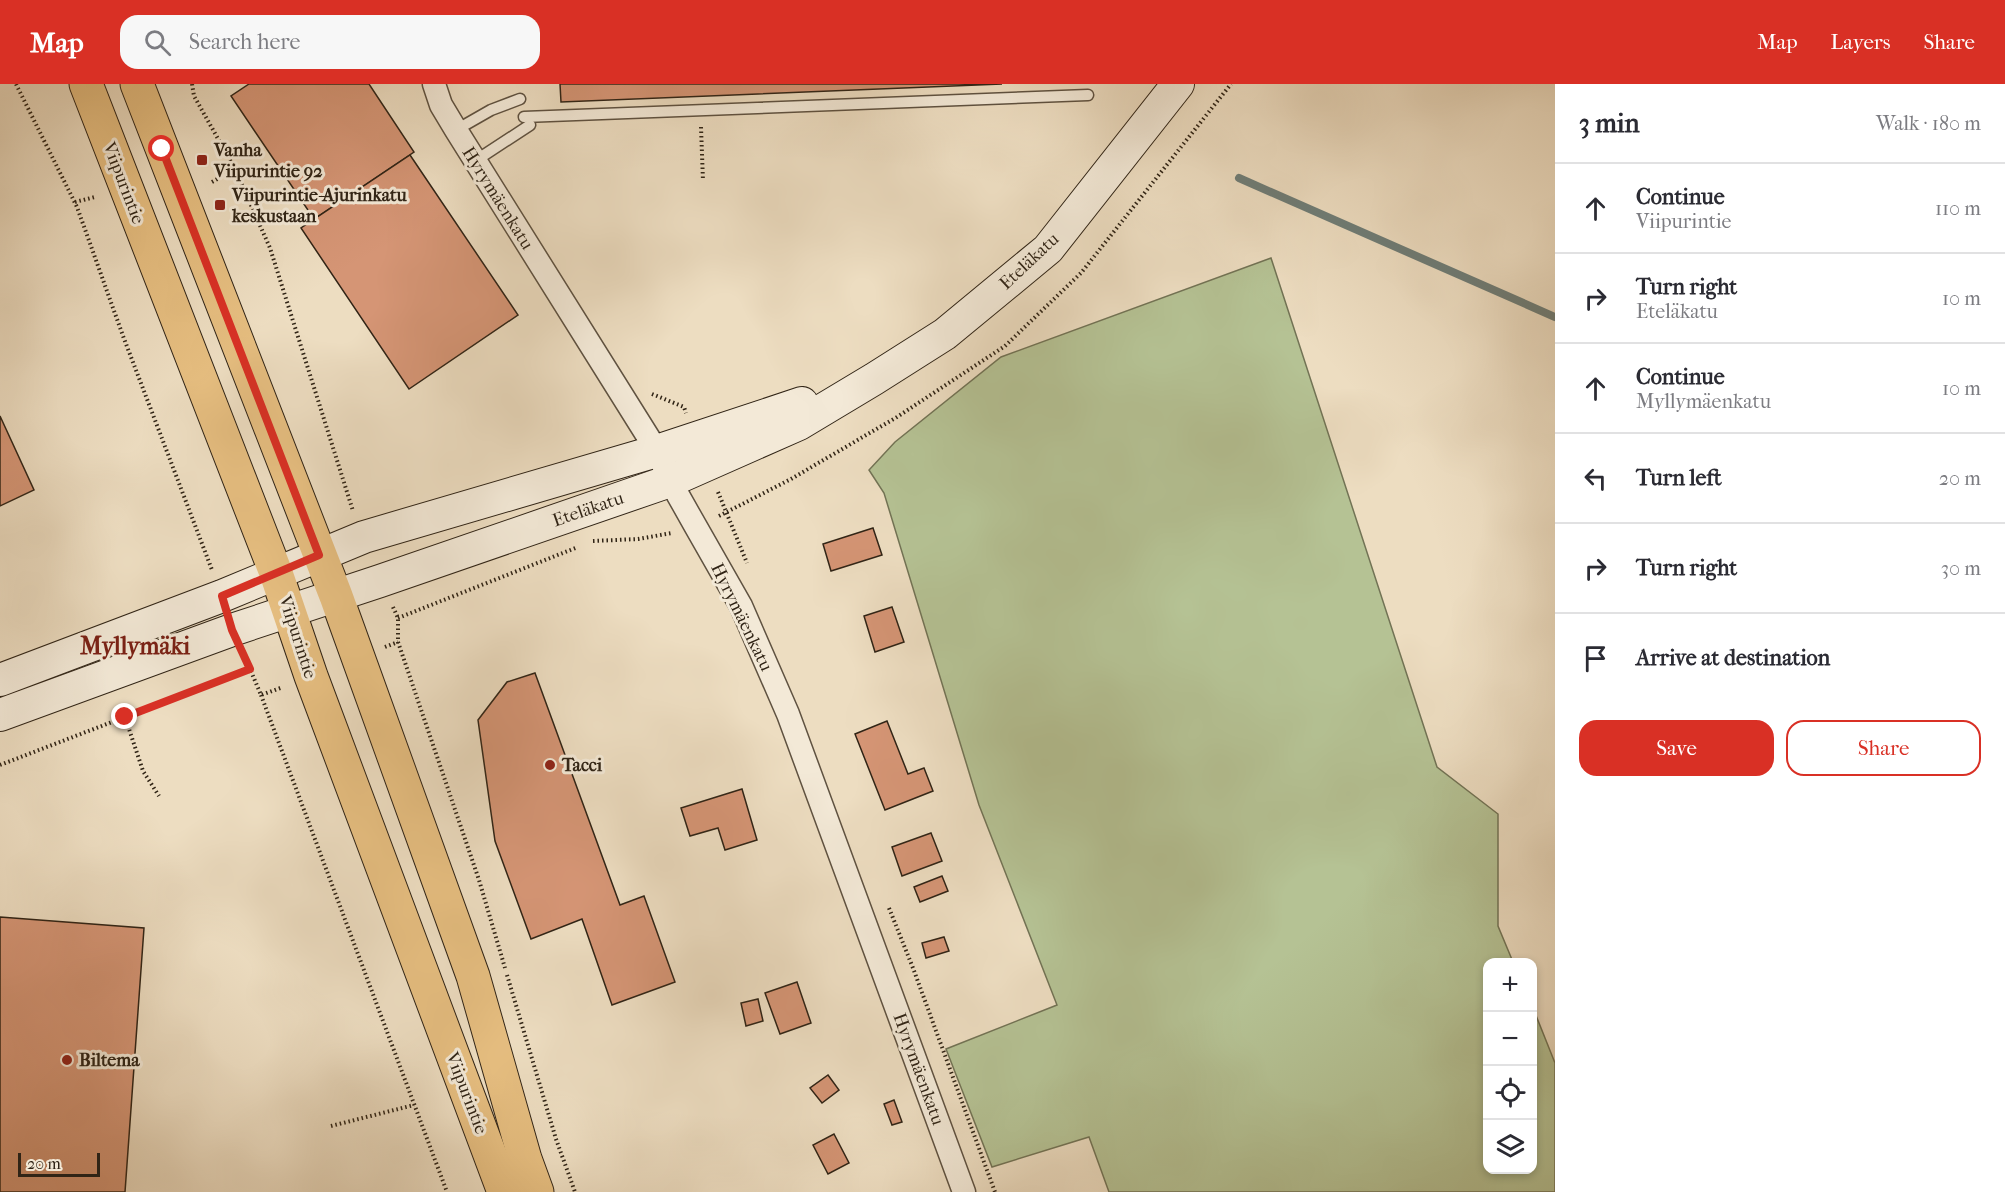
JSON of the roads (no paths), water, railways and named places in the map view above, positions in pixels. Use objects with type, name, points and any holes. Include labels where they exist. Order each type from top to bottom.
[{"type":"main road","name":"Viipurintie","points":[[86,84],[276,573],[310,676],[504,1192]]},
{"type":"main road","name":"Viipurintie","points":[[137,84],[336,596],[473,976],[525,1159],[537,1192]]},
{"type":"main road","name":"Eteläkatu","points":[[0,716],[289,610],[336,596],[670,481],[799,424],[874,380],[945,334],[1048,249],[1178,84]]},
{"type":"main road","name":"Eteläkatu","points":[[0,680],[222,596],[364,537],[657,451],[874,380]]},
{"type":"street","name":"Hyrymäenkatu","points":[[434,84],[441,105],[456,130],[657,451],[670,481],[741,606],[788,714],[964,1192]]},
{"type":"lane","points":[[475,161],[527,121],[700,110],[1088,95]]},
{"type":"lane","points":[[456,130],[491,110],[520,99]]},
{"type":"waterway","points":[[1239,178],[1555,317]]},
{"type":"place","name":"Vanha Viipurintie 92","points":[[202,160]]},
{"type":"place","name":"Viipurintie-Ajurinkatu keskustaan","points":[[220,205]]},
{"type":"place","name":"Tacci","points":[[550,765]]},
{"type":"place","name":"Biltema","points":[[67,1060]]},
{"type":"district","name":"Myllymäki","points":[[135,646]]}]
